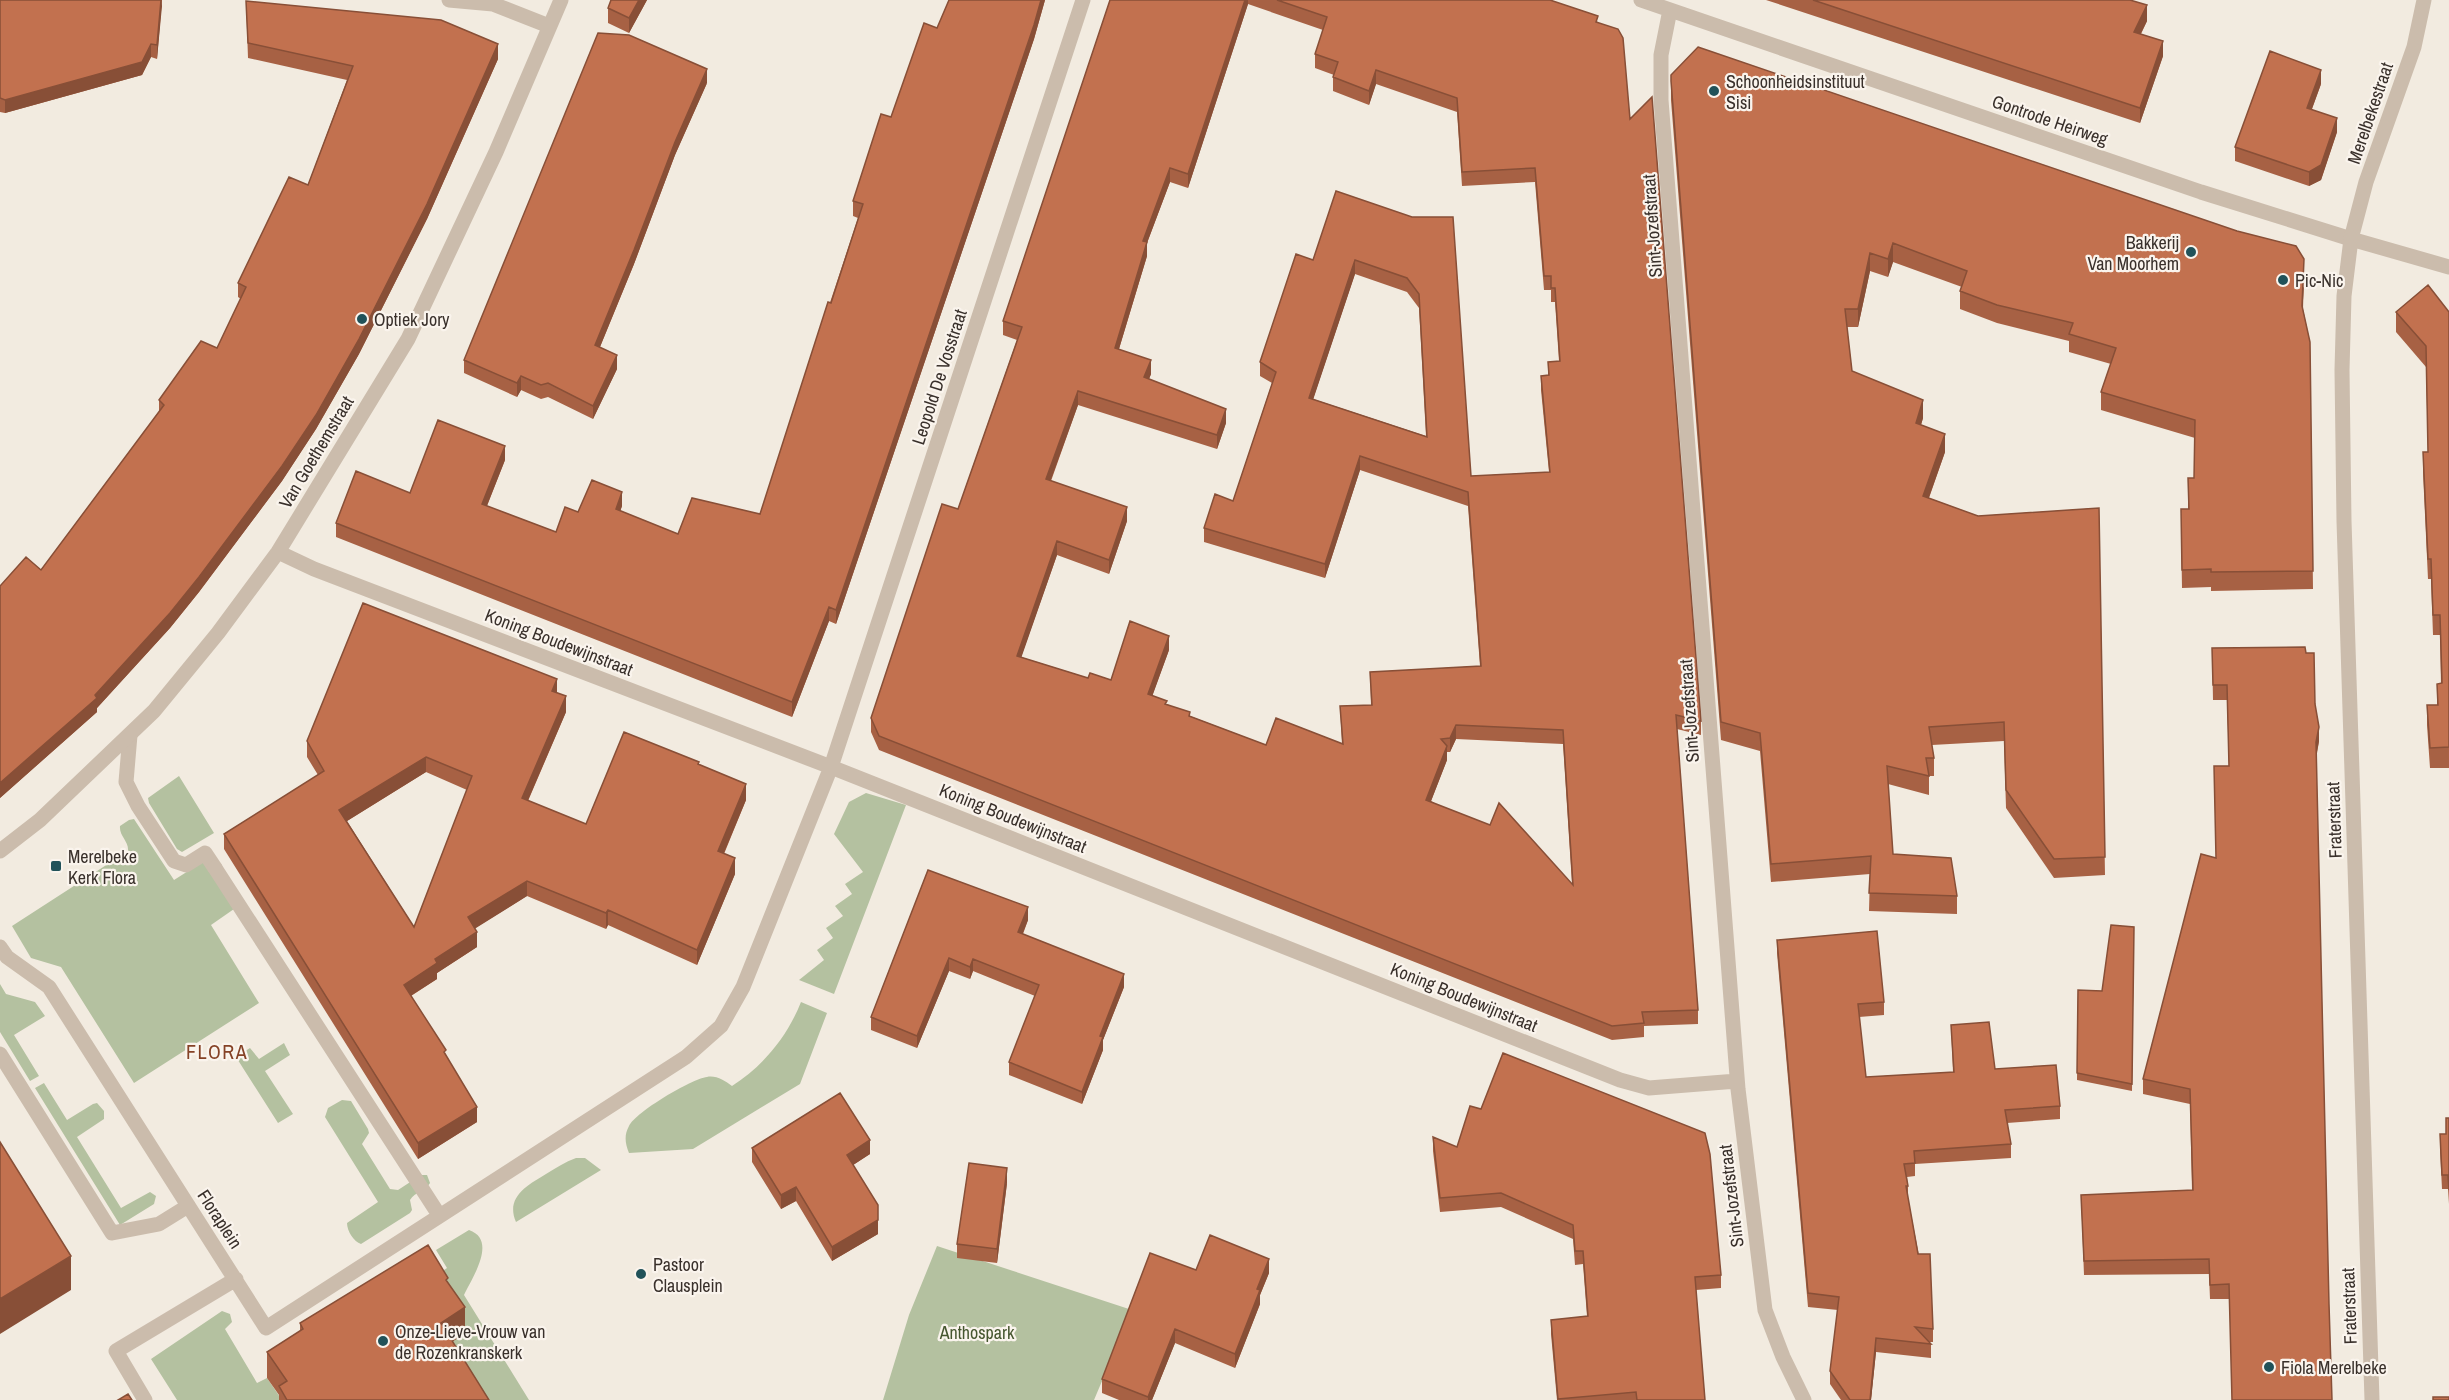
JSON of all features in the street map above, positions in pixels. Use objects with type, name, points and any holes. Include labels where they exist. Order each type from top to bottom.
[{"type":"street","points":[[449,0],[493,4],[549,26]]},
{"type":"street","name":"Van Goethemstraat","points":[[0,851],[40,820],[154,711],[218,633],[278,552],[408,339],[496,152],[561,0]]},
{"type":"street","name":"Leopold De Vosstraat","points":[[831,766],[1083,0]]},
{"type":"street","name":"Gontrode Heirweg","points":[[1641,0],[2218,198],[2449,267]]},
{"type":"street","name":"Merelbekestraat","points":[[2351,239],[2366,182],[2414,47],[2424,0]]},
{"type":"street","name":"Sint-Jozefstraat","points":[[1670,10],[1661,55],[1661,100],[1737,1081],[1765,1310],[1783,1358],[1804,1400]]},
{"type":"street","name":"Fraterstraat","points":[[2351,239],[2345,286],[2342,370],[2344,510],[2372,1400]]},
{"type":"street","name":"Koning Boudewijnstraat","points":[[278,552],[314,569],[831,766],[1620,1080],[1649,1088],[1737,1081]]},
{"type":"street","points":[[130,735],[126,782],[138,806],[174,861],[186,865],[205,853],[439,1215]]},
{"type":"street","name":"Floraplein","points":[[0,947],[7,957],[49,987],[266,1328],[686,1057],[721,1026],[743,987],[831,766]]},
{"type":"street","points":[[0,1054],[112,1233],[159,1224],[188,1206]]},
{"type":"street","points":[[145,1400],[116,1352],[236,1280]]},
{"type":"green space","points":[[179,776],[214,833],[182,852],[177,849],[148,798]]},
{"type":"green space","points":[[866,793],[906,805],[834,994],[799,980],[824,960],[817,950],[833,938],[826,928],[843,916],[835,906],[852,894],[845,884],[863,872],[834,834],[849,802]]},
{"type":"green space","points":[[134,819],[174,880],[204,861],[234,909],[211,925],[259,1003],[134,1083],[61,967],[31,958],[12,926],[128,851],[120,826]]},
{"type":"green space","points":[[0,984],[6,994],[35,1002],[45,1016],[14,1035],[39,1076],[30,1081],[0,1032]]},
{"type":"green space","points":[[801,1002],[827,1013],[800,1084],[693,1149],[629,1153],[626,1133],[634,1120],[665,1097],[699,1079],[714,1077],[732,1086],[744,1078],[773,1049],[789,1027]]},
{"type":"green space","points":[[284,1043],[290,1055],[265,1071],[293,1114],[278,1123],[236,1057],[250,1048],[259,1059]]},
{"type":"green space","points":[[44,1083],[67,1120],[97,1103],[104,1111],[104,1119],[77,1137],[121,1208],[150,1192],[156,1196],[154,1204],[120,1225],[35,1088]]},
{"type":"green space","points":[[342,1100],[351,1101],[368,1129],[369,1133],[362,1144],[390,1189],[398,1190],[421,1175],[427,1175],[430,1183],[410,1200],[412,1210],[410,1213],[361,1244],[351,1236],[347,1223],[378,1202],[325,1117],[328,1108]]},
{"type":"green space","points":[[576,1158],[585,1158],[601,1170],[516,1222],[513,1213],[520,1193],[539,1178]]},
{"type":"green space","points":[[469,1230],[482,1242],[482,1250],[477,1270],[464,1295],[529,1400],[472,1400],[458,1375],[432,1278],[447,1268],[436,1250]]},
{"type":"green space","name":"Anthospark","points":[[937,1246],[1132,1310],[1094,1400],[883,1400],[909,1315]]},
{"type":"green space","points":[[222,1311],[230,1314],[232,1322],[225,1329],[257,1383],[267,1378],[282,1400],[177,1400],[151,1359]]},
{"type":"building","points":[[0,0],[161,0],[157,45],[151,44],[142,62],[5,100],[0,98]]},
{"type":"building","points":[[611,0],[639,0],[629,18],[608,8]]},
{"type":"building","points":[[949,0],[1041,0],[836,610],[829,607],[792,702],[336,523],[356,471],[410,493],[438,420],[505,446],[482,504],[556,532],[565,507],[578,512],[592,480],[622,492],[616,509],[678,534],[692,498],[760,514],[828,302],[831,303],[863,204],[853,201],[881,114],[891,117],[924,23],[937,28]]},
{"type":"building","points":[[1110,0],[1245,0],[1188,174],[1170,168],[1143,241],[1147,242],[1115,348],[1151,360],[1144,377],[1226,409],[1217,435],[1078,391],[1046,479],[1127,507],[1109,560],[1057,541],[1017,656],[1088,678],[1090,673],[1111,680],[1130,621],[1169,636],[1148,694],[1167,701],[1165,704],[1190,712],[1189,716],[1266,745],[1276,718],[1343,744],[1340,706],[1372,705],[1370,672],[1481,666],[1468,492],[1360,456],[1325,564],[1204,528],[1215,494],[1233,501],[1276,372],[1260,362],[1296,254],[1313,260],[1336,191],[1412,217],[1453,217],[1471,476],[1550,472],[1541,376],[1549,375],[1548,362],[1560,361],[1555,288],[1551,288],[1551,276],[1544,276],[1535,168],[1462,172],[1457,98],[1376,70],[1369,91],[1333,77],[1338,62],[1315,54],[1327,17],[1277,0],[1550,0],[1598,16],[1596,22],[1618,29],[1623,38],[1630,119],[1652,97],[1701,721],[1676,715],[1698,1010],[1642,1012],[1644,1023],[1612,1026],[879,736],[871,718],[942,504],[958,509],[1022,327],[1003,321]],"holes":[[[1355,260],[1407,278],[1419,294],[1427,437],[1309,398]],[[1456,725],[1563,730],[1573,885],[1499,803],[1490,825],[1426,800],[1447,746],[1441,739],[1450,738]]]},
{"type":"building","points":[[1813,0],[2130,0],[2147,5],[2134,32],[2163,41],[2140,108]]},
{"type":"building","points":[[246,1],[441,20],[498,44],[427,204],[359,339],[316,415],[282,466],[199,577],[170,613],[95,695],[97,698],[0,783],[0,586],[26,557],[41,570],[164,405],[159,400],[201,341],[217,348],[246,287],[238,283],[289,177],[308,185],[353,66],[248,43]]},
{"type":"building","points":[[598,33],[629,35],[707,69],[675,142],[595,345],[617,355],[593,406],[548,383],[541,385],[521,376],[517,383],[464,360]]},
{"type":"building","points":[[1698,47],[2237,231],[2296,246],[2304,259],[2302,306],[2310,342],[2313,571],[2182,570],[2181,509],[2189,509],[2188,478],[2194,478],[2195,420],[2101,392],[2116,348],[2069,334],[2073,323],[1997,305],[1960,291],[1967,271],[1893,243],[1888,259],[1870,253],[1858,309],[1845,309],[1852,371],[1923,400],[1916,423],[1945,434],[1923,496],[1978,516],[2099,508],[2105,857],[2054,859],[2006,790],[2004,722],[1929,727],[1934,758],[1926,758],[1929,776],[1887,766],[1893,854],[1951,858],[1957,896],[1869,893],[1871,856],[1771,864],[1760,733],[1721,722],[1671,81],[1671,75]]},
{"type":"building","points":[[2270,51],[2321,70],[2307,108],[2337,118],[2321,165],[2309,172],[2235,147]]},
{"type":"building","points":[[2428,285],[2449,312],[2449,747],[2430,748],[2427,705],[2438,705],[2437,684],[2442,683],[2440,615],[2433,615],[2431,559],[2428,559],[2423,452],[2428,452],[2426,346],[2396,312]]},
{"type":"building","points":[[363,603],[557,679],[552,691],[566,696],[522,798],[586,824],[624,732],[699,762],[698,764],[746,784],[718,851],[735,858],[697,950],[608,910],[606,913],[527,881],[468,917],[477,932],[435,959],[437,963],[404,985],[446,1050],[444,1052],[477,1107],[418,1143],[224,834],[324,771],[307,741]],"holes":[[[426,757],[472,776],[414,927],[339,810]]]},
{"type":"building","points":[[2305,647],[2306,653],[2314,653],[2315,704],[2319,727],[2316,742],[2332,1400],[2232,1400],[2229,1284],[2210,1285],[2209,1259],[2084,1261],[2081,1195],[2193,1190],[2190,1089],[2143,1079],[2201,854],[2216,858],[2214,766],[2229,766],[2227,685],[2213,685],[2212,648]]},
{"type":"building","points":[[928,870],[1028,907],[1018,932],[1124,974],[1100,1036],[1103,1037],[1082,1092],[1009,1062],[1039,985],[973,959],[970,967],[949,958],[917,1036],[871,1017]]},
{"type":"building","points":[[2111,925],[2134,927],[2132,1084],[2077,1073],[2078,990],[2102,991]]},
{"type":"building","points":[[1877,931],[1884,1002],[1858,1004],[1866,1077],[1954,1072],[1951,1025],[1989,1022],[1995,1069],[2056,1065],[2060,1106],[2005,1110],[2011,1144],[1914,1151],[1915,1163],[1904,1164],[1918,1254],[1930,1254],[1933,1329],[1915,1327],[1931,1344],[1876,1338],[1870,1400],[1850,1400],[1830,1371],[1839,1297],[1808,1293],[1777,940]]},
{"type":"building","points":[[1503,1053],[1705,1133],[1710,1154],[1721,1275],[1695,1277],[1705,1400],[1637,1400],[1636,1392],[1558,1399],[1551,1320],[1588,1316],[1583,1251],[1575,1251],[1573,1225],[1501,1193],[1440,1198],[1433,1137],[1457,1147],[1470,1106],[1481,1109]]},
{"type":"building","points":[[840,1093],[870,1140],[847,1155],[878,1205],[878,1220],[832,1247],[796,1187],[781,1195],[752,1148]]},
{"type":"building","points":[[2446,1118],[2449,1118],[2449,1190],[2448,1175],[2442,1175],[2440,1134],[2446,1134]]},
{"type":"building","points":[[0,1142],[71,1256],[0,1299]]},
{"type":"building","points":[[969,1163],[1007,1168],[997,1249],[957,1244]]},
{"type":"building","points":[[1210,1235],[1269,1259],[1257,1289],[1260,1290],[1235,1354],[1175,1329],[1148,1397],[1102,1379],[1150,1253],[1196,1270]]},
{"type":"building","name":"Onze-Lieve-Vrouw van de Rozenkranskerk","points":[[428,1245],[448,1278],[446,1280],[465,1307],[441,1323],[489,1400],[287,1400],[279,1386],[287,1381],[267,1352],[303,1329],[300,1323]]},
{"type":"building","points":[[128,1394],[132,1400],[118,1400]]},
{"type":"building","points":[[2433,1397],[2449,1397],[2449,1400],[2433,1400]]},
{"type":"place","name":"Schoonheidsinstituut Sisi","points":[[1714,91]]},
{"type":"place","name":"Bakkerij Van Moorhem","points":[[2191,252]]},
{"type":"place","name":"Pic-Nic","points":[[2283,280]]},
{"type":"place","name":"Optiek Jory","points":[[362,319]]},
{"type":"place","name":"Merelbeke Kerk Flora","points":[[56,866]]},
{"type":"place","name":"Pastoor Clausplein","points":[[641,1274]]},
{"type":"place","name":"Onze-Lieve-Vrouw van de Rozenkranskerk","points":[[383,1341]]},
{"type":"place","name":"Fiola Merelbeke","points":[[2269,1367]]},
{"type":"district","name":"FLORA","points":[[217,1051]]}]
